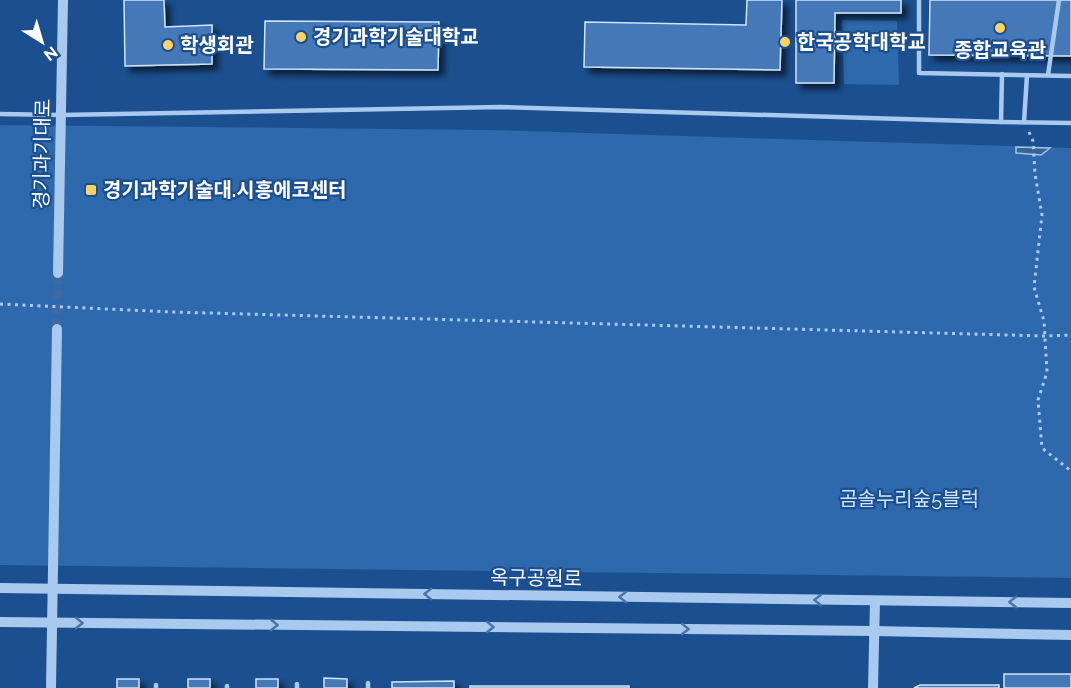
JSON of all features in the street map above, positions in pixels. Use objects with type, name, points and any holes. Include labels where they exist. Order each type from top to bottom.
[{"type":"street","name":"경기과기대로","points":[[58,273],[63,0]]},
{"type":"street","points":[[51,688],[57,329]]},
{"type":"street","name":"옥구공원로","points":[[0,588],[1071,603]]},
{"type":"street","points":[[873,688],[875,601]]},
{"type":"street","points":[[0,622],[1071,635]]},
{"type":"lane","points":[[919,0],[919,73],[1071,76]]},
{"type":"lane","points":[[1048,75],[1059,0]]},
{"type":"lane","points":[[1001,122],[1002,74]]},
{"type":"lane","points":[[1024,123],[1027,75]]},
{"type":"lane","points":[[0,114],[61,115],[501,107],[1071,123]]},
{"type":"path","points":[[1033,141],[1035,174],[1042,215],[1034,286],[1044,321],[1047,372],[1038,400],[1042,448],[1071,471]]},
{"type":"path","points":[[0,304],[180,313],[1071,335]]},
{"type":"green space","points":[[842,20],[897,21],[899,85],[844,84]]},
{"type":"green space","name":"곰솔누리숲5블럭","points":[[0,125],[490,130],[1071,148],[1071,578],[0,565]]},
{"type":"shaded area","points":[[1016,147],[1050,148],[1041,155],[1016,153]]},
{"type":"building","name":"학생회관","points":[[124,0],[164,0],[165,27],[212,25],[212,64],[125,66]]},
{"type":"building","points":[[747,0],[782,0],[780,70],[584,67],[585,22],[746,25]]},
{"type":"building","points":[[796,0],[901,0],[901,13],[835,13],[834,83],[796,83]]},
{"type":"building","name":"종합교육관","points":[[930,0],[1071,0],[1071,56],[929,55]]},
{"type":"building","points":[[265,21],[439,22],[438,70],[264,69]]},
{"type":"building","points":[[1004,674],[1071,674],[1071,688],[1004,688]]},
{"type":"building","points":[[324,678],[347,679],[347,688],[324,688]]},
{"type":"building","points":[[117,679],[139,679],[139,688],[117,688]]},
{"type":"building","points":[[188,679],[210,679],[210,688],[188,688]]},
{"type":"building","points":[[256,679],[278,679],[278,688],[256,688]]},
{"type":"building","points":[[454,681],[454,688],[392,688],[392,682]]},
{"type":"building","points":[[920,685],[999,685],[999,688],[914,688]]},
{"type":"building","points":[[470,686],[629,686],[629,688],[470,688]]},
{"type":"tunnel","points":[[57,329],[58,273]]},
{"type":"place","name":"종합교육관","points":[[1000,28]]},
{"type":"place","name":"경기과학기술대학교","points":[[301,37]]},
{"type":"place","name":"한국공학대학교","points":[[785,42]]},
{"type":"place","name":"학생회관","points":[[168,45]]},
{"type":"place","name":"경기과학기술대.시흥에코센터","points":[[91,190]]}]
